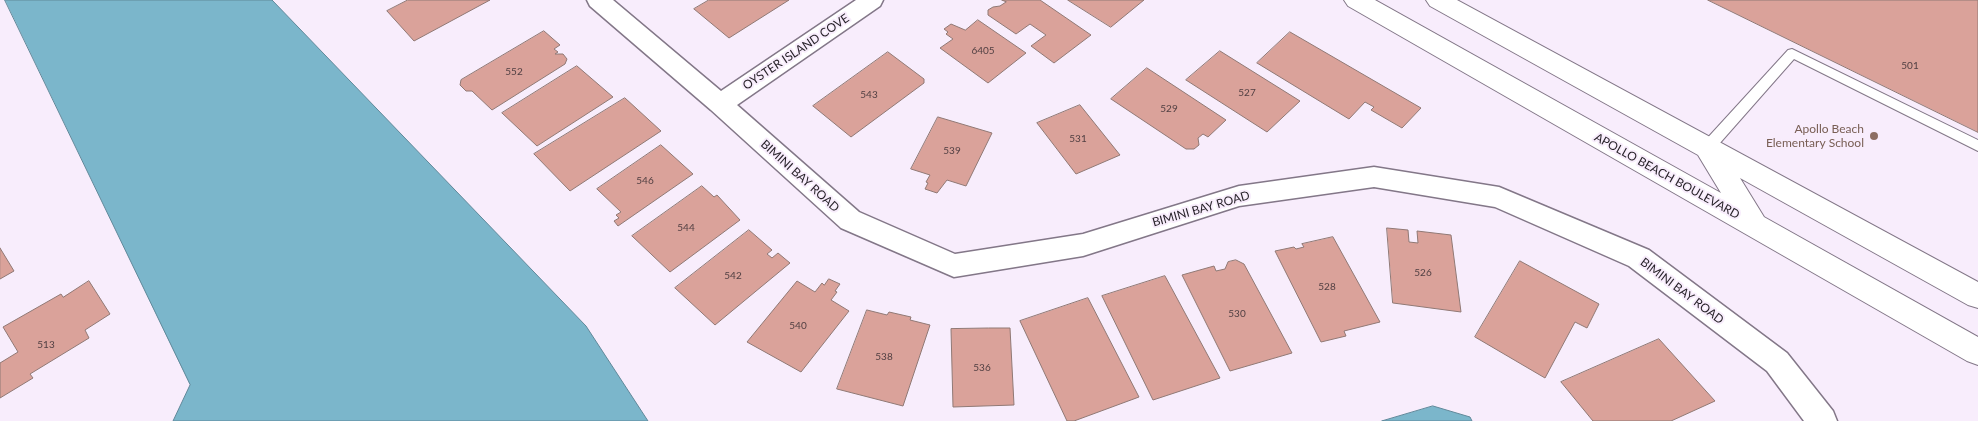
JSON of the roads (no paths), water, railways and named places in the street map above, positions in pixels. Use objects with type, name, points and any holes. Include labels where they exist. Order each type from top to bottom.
[{"type":"main road","name":"APOLLO BEACH BOULEVARD","points":[[1356,0],[1978,352]]},
{"type":"main road","points":[[1438,0],[1978,296]]},
{"type":"main road","points":[[1707,148],[1754,225]]},
{"type":"main road","points":[[1879,296],[1952,316],[1978,330]]},
{"type":"street","name":"BIMINI BAY ROAD","points":[[598,0],[720,104],[850,220],[954,266],[1082,245],[1239,196],[1374,177],[1499,197],[1638,258],[1777,362],[1822,421]]},
{"type":"street","name":"OYSTER ISLAND COVE","points":[[720,104],[872,0]]},
{"type":"lane","points":[[1707,148],[1792,53],[1978,146]]},
{"type":"water","points":[[5,0],[272,0],[586,326],[648,421],[173,421],[190,385]]},
{"type":"water","points":[[1433,406],[1470,417],[1472,421],[1382,421]]},
{"type":"place","name":"Apollo Beach Elementary School","points":[[1874,136]]}]
